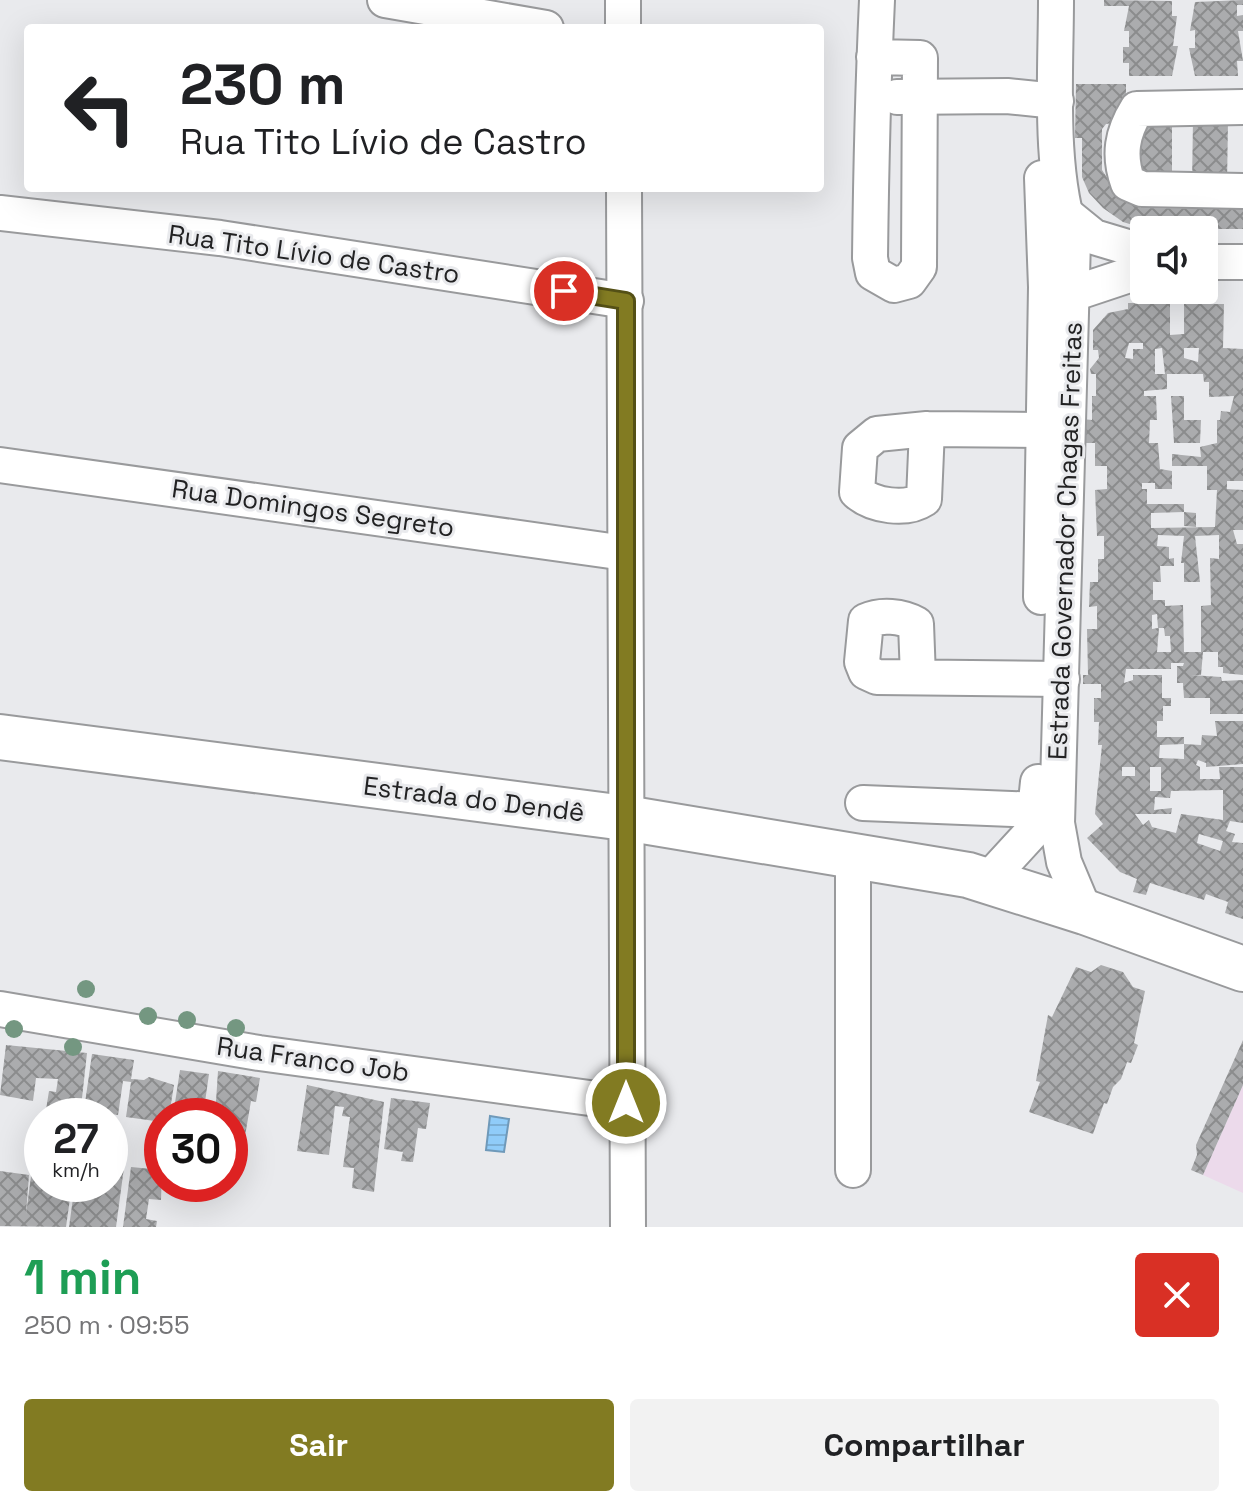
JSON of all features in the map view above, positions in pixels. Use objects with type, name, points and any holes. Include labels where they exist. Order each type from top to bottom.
[{"type":"main road","name":"Estrada do Dendê","points":[[0,737],[625,818],[988,880],[1085,912]]},
{"type":"main road","points":[[1085,912],[1243,969]]},
{"type":"street","points":[[385,0],[523,24]]},
{"type":"street","points":[[623,0],[623,24]]},
{"type":"street","points":[[874,57],[920,58],[919,267],[909,281],[894,285],[879,279],[870,266],[872,96],[874,57],[877,0]]},
{"type":"street","name":"Estrada Governador Chagas Freitas","points":[[988,880],[1033,831],[1052,679],[1059,291],[1052,218],[1049,100],[1042,0]]},
{"type":"street","name":"Estrada Governador Chagas Freitas","points":[[1049,100],[1056,0]]},
{"type":"street","points":[[872,96],[1007,96],[1049,100]]},
{"type":"street","points":[[1243,107],[1137,109],[1123,136],[1124,170],[1128,183],[1142,189],[1243,191]]},
{"type":"street","points":[[624,192],[628,1227]]},
{"type":"street","name":"Rua Tito Lívio de Castro","points":[[0,213],[220,238],[626,301]]},
{"type":"street","points":[[1052,218],[1094,237],[1130,248]]},
{"type":"street","points":[[1059,291],[1130,273]]},
{"type":"street","name":"Estrada Governador Chagas Freitas","points":[[1059,291],[1043,430],[1057,823],[1064,862],[1085,912]]},
{"type":"street","points":[[927,429],[1043,430]]},
{"type":"street","name":"Rua Domingos Segreto","points":[[0,465],[625,553]]},
{"type":"street","points":[[918,677],[1052,679]]},
{"type":"street","points":[[863,803],[1038,810]]},
{"type":"street","points":[[853,856],[853,1170]]},
{"type":"street","name":"Rua Franco Job","points":[[0,1009],[259,1053],[626,1103]]},
{"type":"shaded area","points":[[1243,1085],[1243,1193],[1203,1175]]},
{"type":"water","points":[[490,1116],[509,1119],[504,1152],[486,1150]]},
{"type":"building","points":[[1104,0],[1172,1],[1172,16],[1177,16],[1173,46],[1178,46],[1172,76],[1129,76],[1129,63],[1123,63],[1123,47],[1129,47],[1129,31],[1124,31],[1129,6],[1104,6]]},
{"type":"building","points":[[1243,0],[1243,5],[1237,5],[1237,16],[1243,15],[1243,31],[1238,31],[1243,61],[1237,61],[1238,76],[1195,76],[1189,48],[1195,48],[1195,30],[1190,31],[1195,2]]},
{"type":"building","points":[[1076,84],[1126,84],[1126,121],[1106,124],[1102,129],[1102,170],[1118,194],[1141,208],[1243,209],[1243,229],[1218,229],[1218,216],[1130,216],[1130,224],[1123,222],[1089,193],[1082,177],[1082,138],[1075,138]]},
{"type":"building","points":[[1137,120],[1172,121],[1172,176],[1136,175]]},
{"type":"building","points":[[1193,120],[1228,121],[1227,184],[1192,183]]},
{"type":"building","points":[[1128,303],[1170,304],[1170,335],[1184,334],[1184,304],[1224,304],[1223,348],[1243,349],[1243,481],[1227,481],[1227,489],[1243,490],[1243,530],[1233,530],[1237,544],[1243,544],[1243,675],[1223,673],[1223,667],[1218,667],[1218,652],[1203,652],[1201,675],[1191,675],[1221,677],[1222,681],[1243,680],[1243,714],[1210,714],[1210,698],[1184,698],[1183,683],[1177,683],[1177,666],[1184,663],[1171,663],[1171,669],[1126,669],[1124,683],[1133,680],[1133,675],[1162,675],[1162,698],[1171,698],[1171,706],[1163,706],[1163,721],[1157,721],[1157,737],[1184,737],[1184,744],[1201,745],[1202,735],[1217,736],[1215,721],[1243,721],[1243,764],[1206,767],[1206,763],[1198,760],[1196,765],[1200,767],[1200,779],[1220,779],[1219,767],[1243,767],[1243,823],[1230,821],[1226,831],[1235,834],[1232,842],[1243,843],[1243,919],[1225,913],[1228,902],[1206,894],[1204,900],[1150,883],[1146,895],[1133,892],[1137,879],[1120,872],[1087,838],[1103,824],[1095,814],[1102,745],[1098,745],[1099,722],[1094,722],[1094,698],[1101,698],[1101,684],[1083,684],[1083,675],[1088,675],[1087,629],[1097,629],[1097,606],[1089,607],[1090,582],[1098,582],[1098,559],[1104,559],[1104,536],[1097,536],[1095,490],[1107,489],[1107,466],[1095,466],[1095,443],[1082,443],[1082,419],[1092,420],[1092,396],[1096,396],[1096,374],[1091,374],[1090,369],[1099,358],[1098,350],[1093,350],[1093,330],[1108,313],[1128,309]],"holes":[[[1129,343],[1143,343],[1143,349],[1133,349],[1133,359],[1125,358]],[[1162,348],[1165,374],[1155,374],[1155,349]],[[1184,348],[1199,348],[1198,362],[1184,358]],[[1167,374],[1203,374],[1204,382],[1209,382],[1209,397],[1234,396],[1230,412],[1221,411],[1220,420],[1217,420],[1217,443],[1200,447],[1201,457],[1172,454],[1172,466],[1207,466],[1207,490],[1217,490],[1215,527],[1151,528],[1151,513],[1184,512],[1184,504],[1147,504],[1147,489],[1142,489],[1142,483],[1155,483],[1155,489],[1172,489],[1172,471],[1160,469],[1158,443],[1149,443],[1150,420],[1157,420],[1156,396],[1144,396],[1144,391],[1167,389]],[[1158,535],[1184,536],[1181,563],[1184,563],[1184,582],[1200,582],[1195,536],[1219,535],[1219,559],[1210,558],[1211,605],[1201,606],[1201,652],[1184,652],[1183,605],[1165,606],[1165,600],[1153,600],[1153,582],[1161,582],[1160,566],[1174,566],[1174,558],[1169,559],[1169,547],[1157,546]],[[1157,614],[1158,628],[1152,629],[1152,615]],[[1159,628],[1164,628],[1165,636],[1170,636],[1171,652],[1157,652]],[[1184,744],[1184,759],[1159,758],[1160,745]],[[1122,767],[1135,767],[1135,776],[1122,776]],[[1150,767],[1161,767],[1161,791],[1150,791]],[[1223,790],[1223,820],[1181,814],[1176,833],[1152,827],[1149,820],[1143,825],[1135,814],[1171,814],[1172,808],[1154,810],[1155,797],[1170,798],[1171,791]],[[1199,834],[1223,841],[1220,851],[1197,843]]]},
{"type":"building","points":[[1171,396],[1184,396],[1184,420],[1201,420],[1200,443],[1174,443]]},
{"type":"building","points":[[1184,512],[1196,513],[1196,527],[1184,526]]},
{"type":"building","points":[[1101,965],[1123,972],[1133,987],[1145,991],[1134,1043],[1138,1045],[1131,1063],[1127,1062],[1121,1079],[1113,1087],[1107,1104],[1104,1103],[1093,1134],[1029,1112],[1040,1082],[1036,1081],[1048,1015],[1052,1017],[1076,967],[1091,972]]},
{"type":"building","points":[[1243,1040],[1243,1085],[1203,1175],[1191,1170],[1197,1155],[1196,1145]]},
{"type":"building","points":[[6,1045],[87,1053],[82,1098],[48,1098],[49,1091],[56,1092],[58,1079],[36,1078],[33,1098],[0,1095]]},
{"type":"building","points":[[92,1054],[134,1060],[131,1079],[144,1080],[149,1077],[174,1085],[172,1098],[144,1098],[144,1120],[128,1117],[131,1082],[123,1081],[120,1098],[86,1098]]},
{"type":"building","points":[[180,1070],[209,1074],[206,1098],[176,1098]]},
{"type":"building","points":[[218,1071],[260,1078],[256,1102],[251,1101],[248,1118],[248,1098],[216,1098]]},
{"type":"building","points":[[307,1085],[384,1102],[374,1192],[352,1188],[354,1168],[343,1167],[350,1117],[342,1116],[344,1107],[335,1106],[329,1155],[297,1151]]},
{"type":"building","points":[[391,1098],[430,1103],[426,1129],[418,1128],[413,1162],[401,1161],[403,1152],[384,1149]]},
{"type":"building","points":[[131,1167],[144,1168],[144,1202],[149,1202],[146,1219],[157,1221],[156,1227],[123,1227]]},
{"type":"building","points":[[0,1171],[24,1174],[26,1214],[28,1202],[69,1202],[66,1227],[0,1226]]},
{"type":"building","points":[[72,1202],[119,1202],[116,1227],[69,1227]]},
{"type":"route","points":[[564,291],[626,301],[626,1103]]}]
